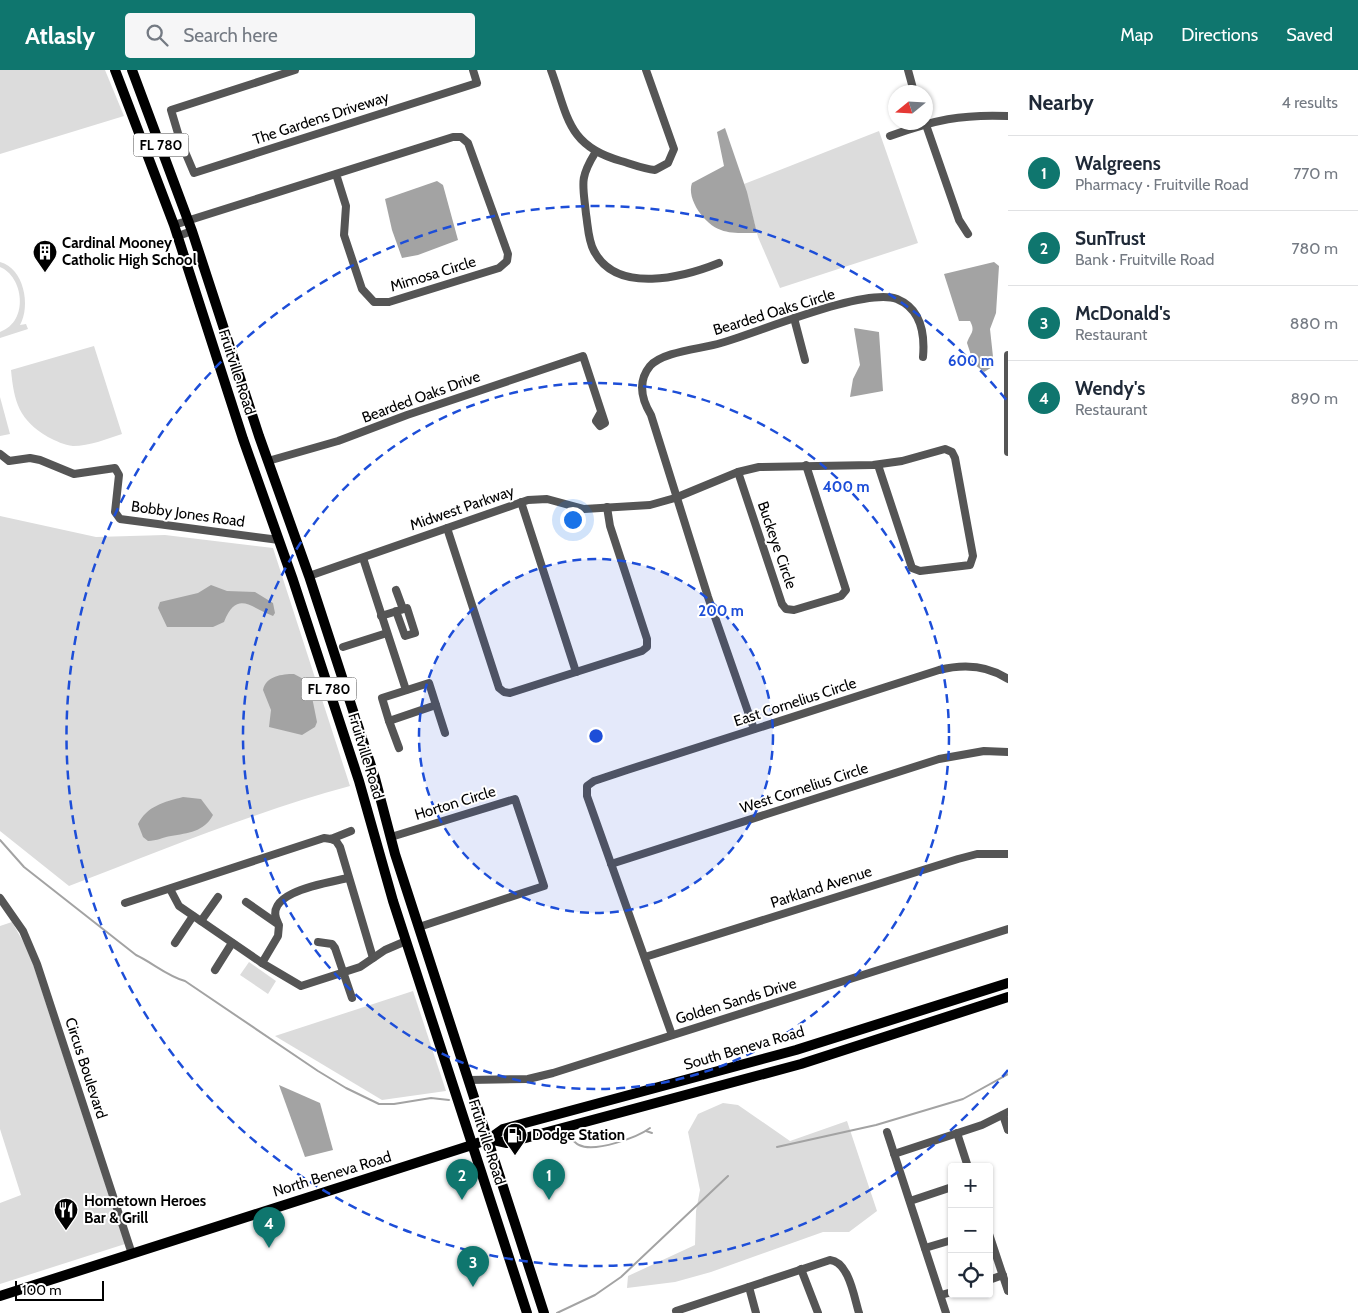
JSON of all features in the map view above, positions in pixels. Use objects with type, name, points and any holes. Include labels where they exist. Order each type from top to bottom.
[{"type":"main road","name":"Fruitville Road","points":[[115,70],[178,236],[244,439],[280,540],[359,781],[406,942],[528,1311]]},
{"type":"main road","name":"Fruitville Road","points":[[132,70],[189,220],[268,461],[309,576],[375,778],[419,927],[544,1313]]},
{"type":"main road","points":[[284,555],[309,576]]},
{"type":"main road","points":[[394,901],[419,927]]},
{"type":"main road","points":[[406,942],[431,964]]},
{"type":"main road","name":"South Beneva Road","points":[[472,1145],[489,1139],[503,1129],[796,1050],[1008,983]]},
{"type":"main road","name":"South Beneva Road","points":[[489,1139],[507,1143],[782,1069],[1008,996]]},
{"type":"main road","name":"North Beneva Road","points":[[0,1296],[472,1145]]},
{"type":"street","name":"The Gardens Driveway","points":[[296,70],[171,110],[180,140],[194,173],[477,83],[472,70]]},
{"type":"street","points":[[551,70],[572,128],[583,143],[596,153],[650,169],[661,168],[672,158],[673,144],[646,70]]},
{"type":"street","points":[[908,70],[912,85]]},
{"type":"street","points":[[933,121],[956,116],[1008,116]]},
{"type":"street","points":[[890,136],[906,130]]},
{"type":"street","points":[[927,130],[958,220],[968,234]]},
{"type":"street","name":"Mimosa Circle","points":[[453,137],[465,140],[508,254],[507,261],[499,268],[389,302],[374,302],[362,289],[344,235],[346,206],[336,174],[453,137]]},
{"type":"street","points":[[162,147],[180,140]]},
{"type":"street","points":[[596,153],[584,172],[583,184],[589,238],[594,251],[605,264],[629,276],[657,278],[693,273],[720,263]]},
{"type":"street","points":[[174,225],[336,174]]},
{"type":"street","points":[[178,236],[192,231]]},
{"type":"street","name":"Bearded Oaks Circle","points":[[754,729],[676,498],[652,419],[644,403],[641,389],[644,376],[653,363],[665,356],[721,343],[794,318],[873,297],[894,299],[905,304],[917,318],[924,339],[923,357]]},
{"type":"street","points":[[794,318],[806,360]]},
{"type":"street","points":[[1008,355],[1008,452]]},
{"type":"street","name":"Bearded Oaks Drive","points":[[268,461],[344,439],[407,415],[583,356],[601,412]]},
{"type":"street","name":"Midwest Parkway","points":[[309,576],[521,502],[547,499],[584,509],[650,505],[676,498],[738,472],[767,466],[878,465],[902,461],[945,449],[950,450],[955,458],[974,558],[972,564],[967,567],[920,572],[912,568],[878,465]]},
{"type":"street","name":"Bobby Jones Road","points":[[0,454],[9,461],[30,458],[48,462],[74,474],[114,468],[120,475],[115,512],[120,519],[280,540]]},
{"type":"street","name":"Buckeye Circle","points":[[738,472],[782,604],[786,609],[794,610],[838,597],[843,595],[846,590],[806,465]]},
{"type":"street","points":[[521,502],[576,672]]},
{"type":"street","points":[[447,528],[502,690],[510,693],[642,651],[647,647],[647,639],[610,526],[607,507]]},
{"type":"street","points":[[363,558],[406,690]]},
{"type":"street","points":[[381,616],[399,610],[396,590]]},
{"type":"street","points":[[343,647],[387,633]]},
{"type":"street","name":"East Cornelius Circle","points":[[611,864],[587,796],[588,782],[949,667],[984,668],[1008,679]]},
{"type":"street","points":[[399,748],[382,698],[429,683],[445,734]]},
{"type":"street","points":[[389,721],[436,705]]},
{"type":"street","name":"West Cornelius Circle","points":[[611,864],[939,759],[984,751],[1008,752]]},
{"type":"street","name":"Horton Circle","points":[[391,837],[515,799],[544,886],[419,927]]},
{"type":"street","points":[[331,839],[351,831]]},
{"type":"street","points":[[125,903],[324,838],[331,839],[336,841],[340,847],[374,958]]},
{"type":"street","name":"Parkland Avenue","points":[[645,957],[958,859],[977,854],[1008,854]]},
{"type":"street","points":[[611,864],[672,1035]]},
{"type":"street","points":[[262,962],[278,936],[275,906],[286,895],[348,878]]},
{"type":"street","points":[[170,889],[179,906],[301,986],[360,967],[385,950],[406,942]]},
{"type":"street","points":[[201,921],[218,897]]},
{"type":"street","name":"Circus Boulevard","points":[[0,898],[23,931],[38,964],[132,1254]]},
{"type":"street","points":[[246,902],[278,923]]},
{"type":"street","points":[[175,943],[193,916]]},
{"type":"street","name":"Golden Sands Drive","points":[[469,1080],[507,1080],[540,1076],[1008,929]]},
{"type":"street","points":[[214,970],[232,942]]},
{"type":"street","points":[[318,942],[332,944],[352,998]]},
{"type":"street","points":[[894,1154],[987,1123],[1006,1114],[1008,1130]]},
{"type":"street","points":[[887,1132],[946,1313]]},
{"type":"street","points":[[957,1133],[967,1163]]},
{"type":"street","points":[[910,1201],[948,1188]]},
{"type":"street","points":[[925,1248],[948,1241]]},
{"type":"street","points":[[993,1246],[1008,1291]]},
{"type":"street","points":[[676,1311],[686,1310],[830,1260],[839,1263],[844,1269],[859,1313]]},
{"type":"street","points":[[801,1269],[818,1313]]},
{"type":"street","points":[[993,1279],[1003,1275]]},
{"type":"street","points":[[749,1287],[756,1313]]},
{"type":"street","points":[[940,1295],[948,1293]]},
{"type":"shaded area","points":[[0,70],[105,70],[124,116],[0,154]]},
{"type":"shaded area","points":[[725,128],[747,192],[757,233],[738,233],[721,230],[709,223],[694,204],[691,189],[692,183],[724,166],[717,132]]},
{"type":"shaded area","points":[[879,131],[918,243],[780,288],[758,237],[744,184]]},
{"type":"shaded area","points":[[437,181],[443,185],[458,240],[418,255],[402,258],[392,230],[385,199]]},
{"type":"shaded area","points":[[0,262],[15,272],[20,280],[25,298],[25,308],[20,325],[26,324],[28,329],[0,338],[0,332],[10,326],[16,318],[20,299],[14,279],[0,267]]},
{"type":"shaded area","points":[[994,262],[999,266],[996,313],[990,329],[994,366],[984,372],[974,364],[967,343],[972,325],[970,321],[959,321],[944,274]]},
{"type":"shaded area","points":[[854,328],[879,332],[883,391],[850,397],[853,379],[860,365]]},
{"type":"shaded area","points":[[94,346],[122,434],[86,445],[66,445],[38,431],[24,417],[16,401],[11,370]]},
{"type":"shaded area","points":[[0,397],[10,434],[0,436]]},
{"type":"shaded area","points":[[0,516],[96,537],[165,535],[273,548],[350,786],[243,820],[69,886],[0,831]]},
{"type":"shaded area","points":[[211,585],[227,591],[255,592],[273,603],[275,613],[273,616],[251,606],[239,604],[234,606],[229,612],[224,622],[213,627],[167,627],[158,608],[160,602],[198,593]]},
{"type":"shaded area","points":[[294,674],[309,682],[317,722],[315,727],[302,735],[269,727],[271,710],[263,690],[271,679],[280,675]]},
{"type":"shaded area","points":[[183,797],[201,799],[213,815],[209,821],[189,833],[148,841],[143,837],[138,824],[146,813],[163,803]]},
{"type":"shaded area","points":[[12,922],[29,952],[125,1244],[0,1284],[0,1203],[21,1195],[0,1129],[0,926]]},
{"type":"shaded area","points":[[249,962],[276,981],[268,994],[240,975]]},
{"type":"shaded area","points":[[413,991],[446,1091],[382,1100],[275,1036]]},
{"type":"shaded area","points":[[279,1085],[320,1103],[333,1150],[305,1157]]},
{"type":"shaded area","points":[[723,1103],[738,1105],[790,1141],[847,1121],[877,1211],[849,1232],[823,1232],[711,1272],[675,1282],[627,1288],[628,1276],[695,1245],[696,1211],[700,1190],[688,1132],[698,1114]]},
{"type":"waterway","points":[[0,840],[24,867],[136,955],[172,976],[185,981],[346,1088],[379,1104],[394,1104],[431,1098],[449,1100]]},
{"type":"waterway","points":[[777,1147],[876,1125],[963,1099],[1008,1074]]},
{"type":"waterway","points":[[570,1138],[577,1144],[586,1147],[605,1146],[636,1136],[650,1128]]},
{"type":"waterway","points":[[646,1131],[652,1133]]},
{"type":"waterway","points":[[557,1313],[595,1295],[621,1277],[728,1176]]},
{"type":"place","name":"Cardinal Mooney Catholic High School","points":[[45,273]]},
{"type":"place","name":"Dodge Station","points":[[515,1156]]},
{"type":"place","name":"SunTrust","points":[[462,1200]]},
{"type":"place","name":"Walgreens","points":[[549,1200]]},
{"type":"place","name":"Hometown Heroes Bar & Grill","points":[[66,1231]]},
{"type":"place","name":"Wendy's","points":[[269,1248]]},
{"type":"place","name":"McDonald's","points":[[473,1287]]}]
